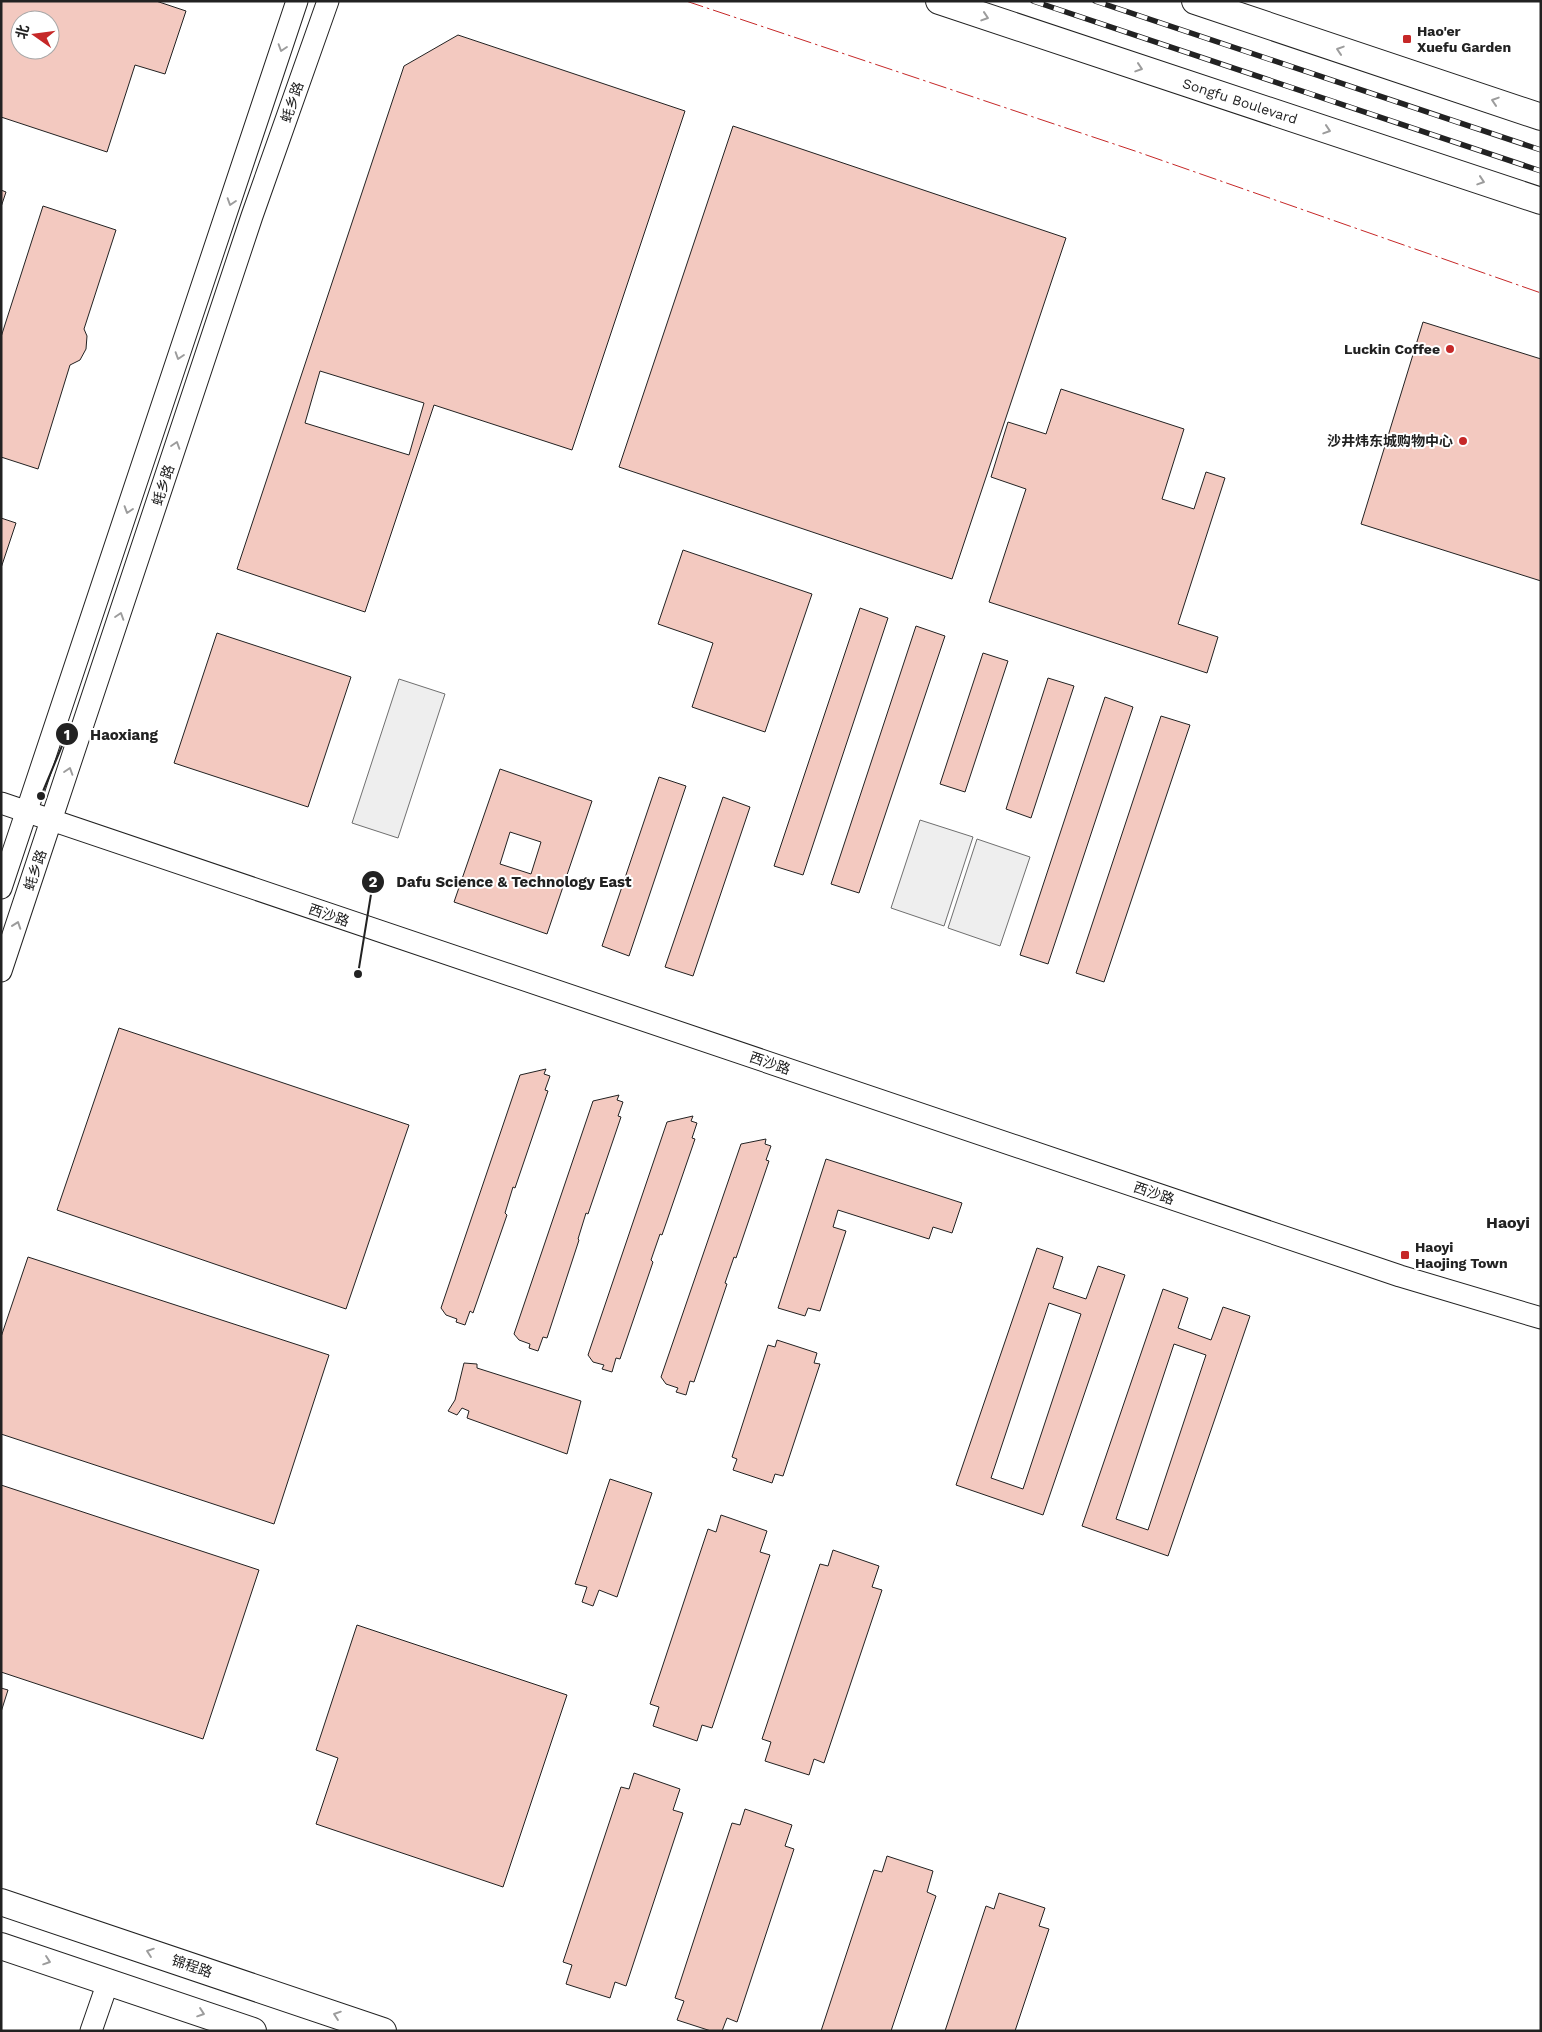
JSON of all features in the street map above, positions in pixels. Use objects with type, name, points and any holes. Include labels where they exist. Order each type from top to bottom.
[{"type":"main road","name":"Songfu Boulevard","points":[[939,1],[1541,201]]},
{"type":"main road","points":[[1195,1],[1541,117]]},
{"type":"main road","name":"锦程路","points":[[1,1902],[383,2031]]},
{"type":"main road","points":[[1,1946],[253,2031]]},
{"type":"street","name":"蚝乡路","points":[[1,888],[297,1]]},
{"type":"street","name":"蚝乡路","points":[[1,971],[252,216],[328,1]]},
{"type":"street","name":"西沙路","points":[[1,803],[1400,1276],[1541,1318]]},
{"type":"street","points":[[91,2031],[108,1982]]},
{"type":"shaded area","points":[[399,679],[445,694],[398,838],[352,823]]},
{"type":"shaded area","points":[[920,820],[973,837],[944,926],[891,908]]},
{"type":"shaded area","points":[[977,839],[1030,857],[1000,946],[948,928]]},
{"type":"building","points":[[1,1],[156,1],[186,11],[165,74],[135,65],[107,152],[1,117]]},
{"type":"building","points":[[458,35],[685,111],[572,450],[434,405],[365,612],[237,569],[404,66]],"holes":[[[320,371],[424,403],[409,455],[305,423]]]},
{"type":"building","points":[[733,126],[1066,238],[952,579],[619,467]]},
{"type":"building","points":[[1,190],[6,192],[1,207]]},
{"type":"building","points":[[43,206],[116,230],[84,329],[87,336],[86,349],[80,360],[70,365],[38,469],[1,457],[1,337]]},
{"type":"building","name":"沙井炜东城购物中心","points":[[1423,322],[1541,359],[1541,581],[1361,524]]},
{"type":"building","points":[[1061,389],[1184,429],[1162,499],[1194,509],[1206,472],[1225,478],[1178,624],[1218,637],[1207,673],[989,602],[1026,489],[991,477],[1008,422],[1046,434]]},
{"type":"building","points":[[1,518],[16,523],[1,568]]},
{"type":"building","points":[[683,550],[812,594],[765,732],[692,707],[713,643],[658,624]]},
{"type":"building","points":[[860,608],[888,618],[803,875],[774,866]]},
{"type":"building","points":[[916,626],[945,636],[859,893],[831,884]]},
{"type":"building","points":[[217,633],[351,677],[308,807],[174,763]]},
{"type":"building","points":[[983,653],[1008,661],[965,792],[940,784]]},
{"type":"building","points":[[1048,678],[1074,686],[1031,818],[1006,809]]},
{"type":"building","points":[[1105,697],[1133,707],[1048,964],[1020,955]]},
{"type":"building","points":[[1161,716],[1190,725],[1104,982],[1076,973]]},
{"type":"building","points":[[500,769],[592,801],[547,934],[454,902]],"holes":[[[510,832],[541,842],[531,874],[500,864]]]},
{"type":"building","points":[[659,777],[686,786],[629,956],[602,946]]},
{"type":"building","points":[[723,797],[750,807],[693,976],[665,967]]},
{"type":"building","points":[[119,1028],[409,1125],[346,1309],[57,1210]]},
{"type":"building","points":[[546,1069],[544,1074],[550,1076],[545,1090],[548,1091],[515,1188],[513,1187],[505,1213],[507,1215],[473,1313],[470,1311],[465,1325],[456,1322],[457,1319],[446,1315],[441,1308],[520,1075]]},
{"type":"building","points":[[619,1095],[617,1100],[623,1102],[618,1116],[621,1117],[588,1214],[586,1213],[547,1338],[543,1337],[538,1351],[529,1348],[530,1344],[519,1340],[514,1334],[593,1101]]},
{"type":"building","points":[[693,1116],[691,1121],[697,1123],[692,1138],[695,1139],[662,1235],[660,1234],[651,1260],[653,1262],[620,1359],[616,1358],[612,1372],[602,1369],[604,1365],[593,1362],[588,1355],[667,1122]]},
{"type":"building","points":[[766,1139],[765,1144],[771,1146],[766,1160],[769,1161],[736,1258],[734,1257],[725,1283],[727,1284],[694,1382],[690,1381],[686,1395],[676,1392],[678,1388],[666,1384],[661,1377],[741,1144]]},
{"type":"building","points":[[826,1159],[962,1203],[952,1233],[933,1227],[929,1239],[838,1210],[833,1227],[846,1231],[820,1311],[808,1308],[805,1316],[778,1308]]},
{"type":"building","points":[[1037,1248],[1063,1257],[1053,1288],[1086,1299],[1098,1266],[1125,1275],[1043,1515],[956,1485]],"holes":[[[1049,1303],[1081,1314],[1023,1489],[991,1478]]]},
{"type":"building","points":[[28,1257],[329,1355],[274,1524],[1,1434],[1,1337]]},
{"type":"building","points":[[1163,1289],[1188,1298],[1178,1328],[1211,1340],[1223,1307],[1250,1316],[1168,1556],[1082,1526]],"holes":[[[1174,1344],[1206,1355],[1148,1530],[1116,1519]]]},
{"type":"building","points":[[777,1340],[817,1353],[814,1363],[820,1364],[783,1476],[775,1474],[772,1483],[733,1470],[737,1459],[732,1457],[768,1345],[775,1347]]},
{"type":"building","points":[[464,1363],[477,1364],[477,1368],[581,1401],[567,1454],[467,1418],[469,1411],[462,1408],[457,1415],[448,1411],[455,1400]]},
{"type":"building","points":[[610,1479],[652,1493],[617,1597],[599,1590],[593,1606],[582,1602],[587,1587],[575,1584]]},
{"type":"building","points":[[1,1485],[259,1570],[203,1739],[1,1672]]},
{"type":"building","points":[[721,1515],[767,1531],[760,1552],[770,1555],[712,1728],[702,1725],[697,1741],[653,1726],[659,1707],[650,1704],[708,1529],[716,1532]]},
{"type":"building","points":[[833,1550],[879,1566],[872,1587],[882,1590],[824,1763],[814,1759],[809,1775],[765,1761],[771,1742],[762,1739],[820,1564],[828,1566]]},
{"type":"building","points":[[357,1625],[567,1695],[503,1887],[316,1824],[338,1758],[316,1750]]},
{"type":"building","points":[[1,1688],[8,1690],[1,1712]]},
{"type":"building","points":[[634,1773],[680,1789],[673,1810],[683,1813],[626,1986],[615,1982],[610,1998],[566,1984],[572,1965],[563,1962],[621,1787],[629,1789]]},
{"type":"building","points":[[745,1809],[792,1825],[785,1846],[794,1849],[737,2022],[727,2018],[722,2031],[711,2031],[677,2020],[684,2001],[675,1998],[732,1823],[740,1825]]},
{"type":"building","points":[[887,1856],[933,1871],[927,1892],[936,1896],[891,2031],[821,2031],[874,1870],[882,1872]]},
{"type":"building","points":[[999,1893],[1045,1908],[1039,1926],[1049,1929],[1015,2031],[945,2031],[986,1906],[994,1909]]},
{"type":"railway","points":[[1033,1],[1541,171]]},
{"type":"railway","points":[[1095,1],[1541,150]]},
{"type":"power","points":[[686,1],[1135,151],[1541,293]]},
{"type":"place","name":"Hao'er Xuefu Garden","points":[[1407,39]]},
{"type":"place","name":"Luckin Coffee","points":[[1450,349]]},
{"type":"place","name":"沙井炜东城购物中心","points":[[1463,441]]},
{"type":"place","name":"Haoxiang","points":[[41,796]]},
{"type":"place","name":"Dafu Science & Technology East","points":[[358,974]]},
{"type":"place","name":"Haoyi Haojing Town","points":[[1405,1255]]},
{"type":"district","name":"Haoyi","points":[[1508,1222]]}]
